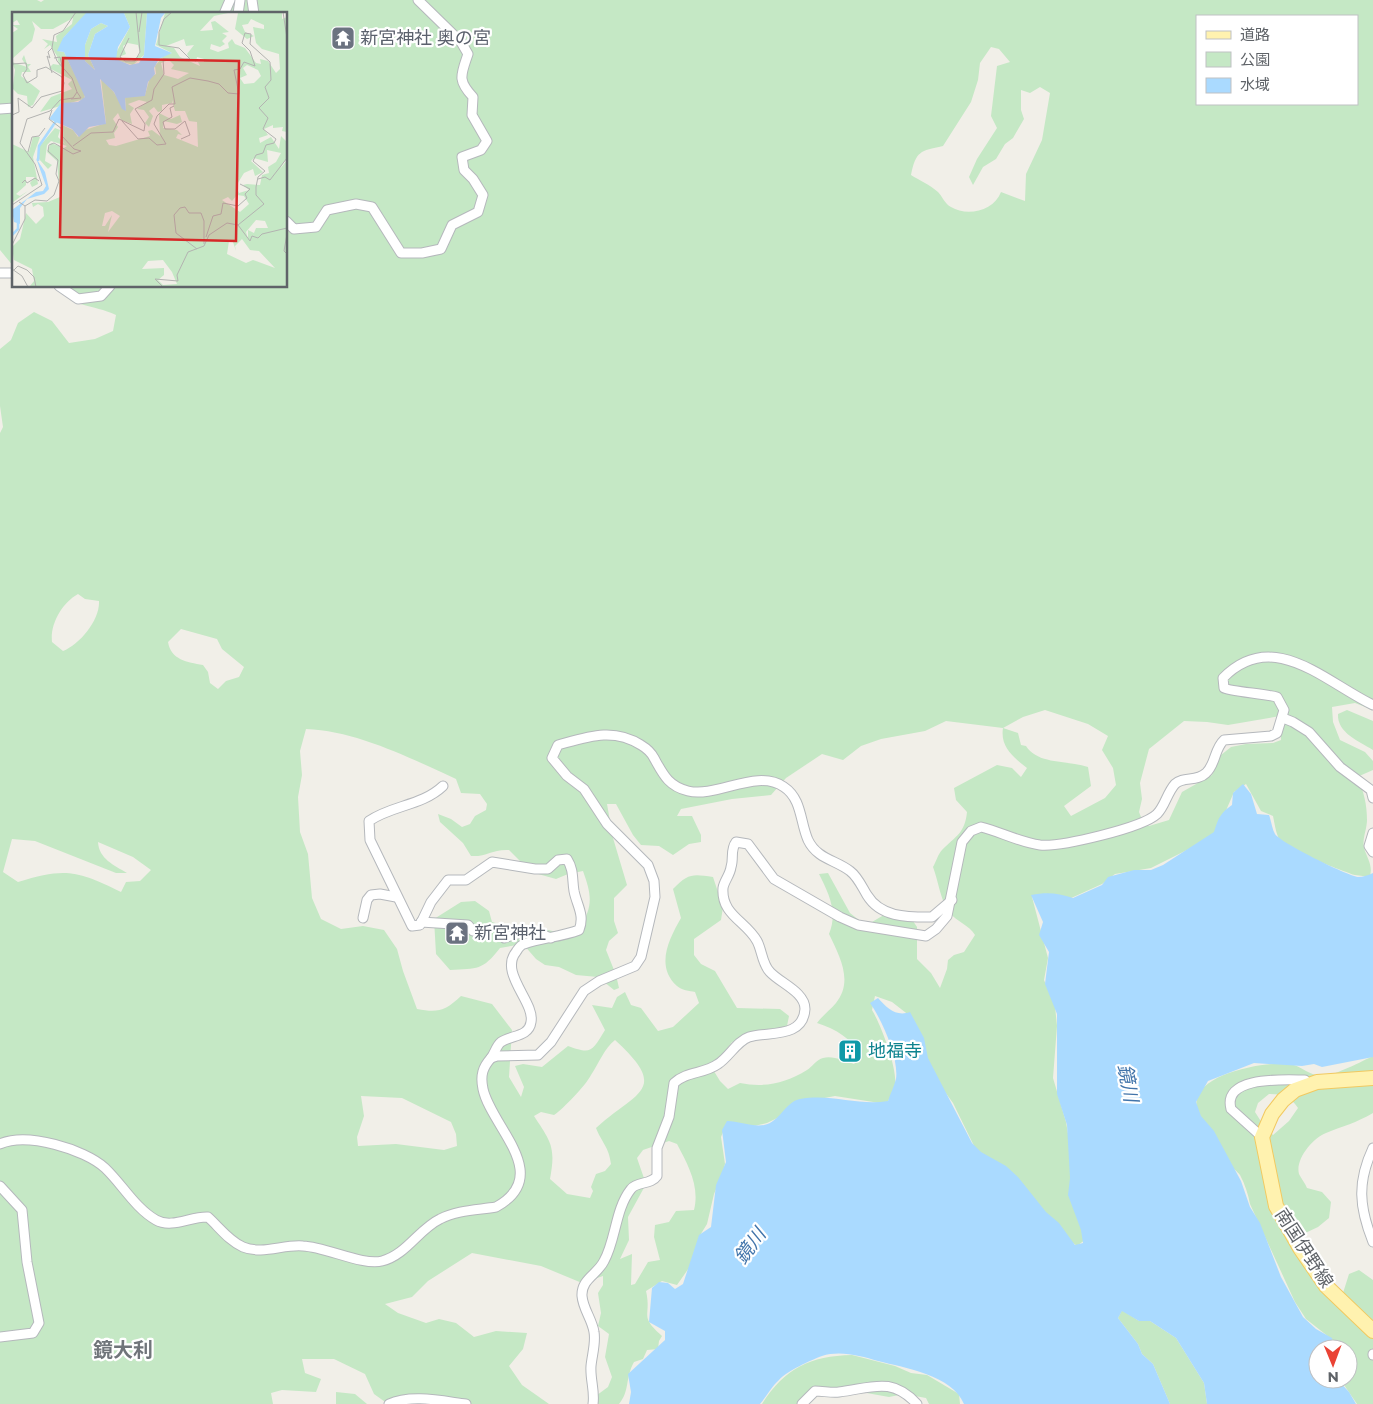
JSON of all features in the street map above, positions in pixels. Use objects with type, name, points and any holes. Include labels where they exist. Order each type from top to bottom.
[{"type":"main road","points":[[1262,1137],[1266,1125],[1283,1100],[1308,1084],[1373,1078]]},
{"type":"main road","name":"南国伊野線","points":[[1262,1137],[1276,1206],[1300,1248],[1326,1286],[1373,1331]]},
{"type":"street","points":[[225,12],[230,0]]},
{"type":"street","points":[[288,223],[294,229],[316,227],[327,210],[356,204],[372,207],[401,253],[422,253],[441,249],[452,225],[478,212],[483,195],[473,179],[464,170],[462,157],[481,150],[487,141],[472,115],[474,97],[463,86],[461,76],[468,54],[461,42],[418,0]]},
{"type":"street","points":[[62,288],[78,300],[101,296],[108,288]]},
{"type":"street","points":[[593,1404],[591,1365],[595,1333],[592,1321],[584,1306],[583,1288],[590,1275],[603,1264],[609,1253],[623,1204],[630,1190],[634,1186],[655,1179],[657,1176],[656,1148],[669,1117],[674,1083],[685,1074],[710,1068],[720,1063],[748,1037],[790,1031],[804,1016],[805,1006],[802,999],[768,970],[756,940],[730,914],[724,902],[723,887],[732,864],[733,846],[740,841],[748,844],[774,879],[790,890],[858,925],[926,936],[936,930],[947,916],[952,900],[962,842],[972,831],[981,827],[1030,843],[1063,844],[1142,822],[1155,815],[1161,809],[1176,783],[1194,780],[1207,772],[1218,745],[1224,740],[1271,736],[1279,730],[1284,710],[1277,697],[1248,691],[1228,691],[1224,688],[1223,678],[1234,667],[1245,660],[1280,658],[1322,674],[1373,705]]},
{"type":"street","points":[[1283,718],[1309,732],[1340,767],[1371,790],[1373,798]]},
{"type":"street","points":[[491,1058],[497,1056],[538,1055],[551,1042],[584,991],[599,981],[635,966],[640,957],[655,897],[654,880],[648,865],[607,824],[589,796],[567,776],[552,758],[558,745],[584,738],[618,734],[624,736],[653,756],[669,782],[690,791],[714,790],[742,783],[776,782],[785,787],[795,798],[804,830],[813,849],[824,858],[849,870],[857,877],[874,905],[883,911],[905,917],[932,917],[952,900]]},
{"type":"street","points":[[0,1144],[15,1140],[40,1141],[84,1156],[104,1167],[130,1197],[150,1215],[166,1223],[198,1216],[208,1217],[230,1239],[242,1247],[253,1250],[304,1246],[333,1250],[366,1261],[380,1262],[395,1256],[441,1218],[496,1207],[504,1202],[516,1189],[521,1178],[516,1152],[483,1088],[482,1073],[484,1065],[501,1042],[524,1034],[532,1024],[531,1014],[512,972],[512,956],[522,944],[551,939],[579,930],[582,924],[582,913],[574,891],[571,865],[565,859],[558,860],[548,869],[535,869],[492,862],[466,880],[448,880],[431,902],[420,924],[412,926],[408,923],[370,840],[369,821],[377,815],[416,803],[436,793],[443,786]]},
{"type":"street","points":[[1373,833],[1369,846],[1373,852]]},
{"type":"street","points":[[363,918],[371,895],[380,894],[396,897]]},
{"type":"street","points":[[421,922],[468,925],[473,931]]},
{"type":"street","points":[[504,938],[523,931],[536,932],[551,939]]},
{"type":"street","points":[[1262,1137],[1231,1108],[1229,1102],[1231,1095],[1252,1083],[1271,1080],[1305,1080],[1308,1084]]},
{"type":"street","points":[[1373,1148],[1361,1183],[1362,1210],[1373,1242]]},
{"type":"street","points":[[0,1186],[22,1210],[27,1262],[39,1323],[33,1333],[0,1337]]},
{"type":"street","points":[[802,1404],[815,1391],[838,1392],[872,1385],[889,1386],[901,1390],[918,1404]]},
{"type":"street","points":[[389,1404],[400,1400],[424,1399],[466,1404]]},
{"type":"green space","points":[[0,0],[37,0],[41,2],[44,0],[1373,0],[1373,710],[1355,703],[1332,707],[1333,722],[1340,740],[1365,752],[1373,761],[1373,770],[1357,777],[1366,809],[1367,823],[1364,848],[1370,865],[1370,876],[1350,873],[1305,856],[1283,845],[1277,835],[1273,816],[1261,811],[1246,784],[1234,792],[1215,836],[1151,868],[1115,874],[1102,884],[1069,899],[1032,897],[1048,958],[1044,980],[1055,1006],[1057,1026],[1053,1078],[1066,1122],[1086,1239],[1077,1246],[1064,1236],[978,1154],[953,1103],[940,1085],[925,1056],[910,1016],[892,1002],[875,996],[872,1010],[888,1047],[895,1078],[894,1088],[886,1104],[835,1096],[814,1100],[767,1123],[754,1126],[726,1125],[721,1137],[725,1164],[714,1194],[707,1224],[699,1237],[691,1265],[677,1285],[662,1281],[646,1291],[648,1319],[650,1324],[662,1336],[658,1349],[647,1350],[643,1359],[634,1362],[629,1373],[625,1394],[619,1404],[593,1404],[593,1398],[608,1387],[612,1377],[605,1357],[609,1334],[598,1326],[601,1313],[598,1293],[603,1285],[603,1276],[582,1283],[541,1266],[472,1253],[428,1281],[412,1297],[385,1304],[398,1313],[426,1323],[439,1319],[456,1323],[474,1337],[496,1331],[527,1333],[523,1349],[509,1366],[522,1385],[549,1404],[388,1404],[374,1394],[365,1374],[334,1359],[302,1359],[305,1373],[321,1379],[316,1392],[282,1390],[271,1393],[273,1404],[0,1404],[0,433],[3,427],[0,406],[0,349],[11,340],[18,323],[34,312],[52,321],[69,343],[95,339],[113,331],[116,315],[76,302],[56,288],[288,288],[288,12],[12,12],[12,265],[0,250]],"holes":[[[991,47],[999,49],[1010,62],[997,66],[991,116],[997,128],[977,159],[969,177],[973,185],[983,167],[996,159],[1005,144],[1013,138],[1024,119],[1021,110],[1021,90],[1030,93],[1040,87],[1050,93],[1042,140],[1026,174],[1025,201],[1001,192],[997,199],[986,208],[965,212],[951,207],[935,189],[911,175],[915,161],[920,153],[943,146],[971,102],[978,80],[980,63]],[[78,594],[85,599],[99,601],[98,608],[93,623],[88,630],[76,643],[63,651],[52,642],[53,628],[62,608]],[[181,629],[217,639],[222,649],[244,667],[239,677],[226,681],[218,689],[210,683],[208,672],[203,665],[191,663],[176,656],[172,653],[168,642]],[[1045,710],[1088,724],[1108,736],[1102,750],[1113,768],[1116,785],[1105,798],[1071,816],[1064,806],[1091,786],[1088,767],[1038,756],[1026,746],[1021,745],[1018,733],[1003,728],[1023,717]],[[1280,716],[1281,740],[1273,743],[1246,744],[1231,747],[1221,755],[1212,775],[1182,792],[1169,820],[1149,826],[1143,822],[1139,812],[1142,799],[1140,783],[1149,749],[1184,721],[1228,725]],[[946,721],[1003,728],[1003,735],[1009,751],[1027,768],[1021,777],[1012,768],[997,765],[954,788],[956,800],[967,812],[966,819],[962,830],[941,852],[933,867],[946,908],[975,935],[964,952],[954,955],[948,960],[947,969],[940,988],[931,973],[917,959],[917,927],[909,915],[889,912],[872,922],[860,921],[850,913],[828,873],[819,874],[831,903],[833,918],[829,934],[843,968],[844,986],[836,1003],[817,1023],[843,1035],[862,1056],[854,1064],[827,1057],[817,1061],[809,1069],[791,1078],[767,1085],[740,1083],[728,1089],[720,1081],[712,1068],[732,1042],[786,1031],[789,1016],[780,1009],[737,1008],[715,971],[701,964],[694,955],[694,939],[721,920],[723,907],[713,877],[700,875],[687,877],[673,889],[681,918],[666,952],[667,970],[670,978],[679,987],[695,992],[699,1003],[673,1027],[658,1031],[641,1008],[631,1005],[625,992],[617,997],[612,1008],[592,1005],[605,1030],[594,1047],[582,1050],[568,1046],[542,1067],[523,1064],[515,1066],[524,1087],[521,1097],[509,1077],[512,1030],[492,1004],[461,996],[441,1010],[417,1009],[397,949],[384,930],[363,926],[341,929],[321,919],[312,898],[308,854],[300,832],[298,797],[302,775],[300,751],[306,729],[344,735],[383,747],[456,779],[461,793],[480,794],[487,804],[486,810],[475,816],[470,824],[462,827],[451,819],[438,814],[440,822],[463,843],[471,856],[509,850],[531,872],[556,879],[583,871],[590,899],[588,912],[580,927],[556,932],[533,926],[513,928],[492,922],[489,911],[475,901],[461,902],[434,919],[436,954],[450,970],[479,967],[489,961],[500,948],[523,944],[536,959],[545,965],[559,967],[576,975],[598,977],[614,990],[619,988],[606,950],[609,941],[618,933],[614,921],[614,898],[627,885],[613,838],[607,804],[616,804],[633,835],[641,845],[659,846],[673,855],[689,844],[701,842],[701,835],[692,816],[677,816],[681,809],[732,799],[771,795],[786,778],[822,754],[843,760],[861,746],[881,739],[925,731]],[[12,839],[35,841],[116,873],[127,873],[104,857],[98,842],[133,857],[151,870],[140,881],[126,882],[121,892],[94,879],[71,874],[48,874],[18,882],[3,872]],[[615,1040],[632,1057],[641,1070],[644,1080],[641,1089],[634,1097],[596,1128],[607,1149],[611,1164],[605,1171],[596,1174],[591,1187],[593,1191],[590,1198],[567,1194],[550,1179],[552,1168],[551,1145],[534,1116],[541,1112],[554,1115],[563,1108],[588,1079]],[[361,1096],[402,1098],[451,1122],[456,1134],[457,1146],[444,1150],[396,1144],[358,1146],[357,1137],[364,1116]],[[669,1141],[677,1144],[692,1176],[695,1201],[694,1210],[676,1211],[669,1222],[655,1225],[654,1237],[660,1260],[648,1262],[635,1284],[631,1285],[632,1254],[620,1259],[629,1240],[628,1217],[646,1184],[637,1158],[643,1150]]]},
{"type":"green space","points":[[1347,710],[1373,721],[1373,750],[1350,736],[1341,726],[1338,714]]},
{"type":"green space","points":[[1373,1056],[1373,1113],[1316,1139],[1302,1156],[1298,1168],[1299,1174],[1307,1188],[1322,1192],[1331,1202],[1329,1218],[1318,1227],[1299,1236],[1308,1264],[1343,1293],[1349,1274],[1359,1270],[1373,1280],[1373,1404],[1357,1404],[1347,1389],[1358,1389],[1358,1339],[1331,1339],[1306,1319],[1295,1302],[1250,1204],[1242,1178],[1231,1165],[1215,1135],[1200,1118],[1197,1109],[1197,1097],[1204,1087],[1231,1072],[1278,1064],[1298,1066],[1319,1076],[1342,1071]],"holes":[[[1269,1094],[1282,1095],[1289,1098],[1298,1108],[1289,1121],[1273,1135],[1255,1112],[1258,1103]]]},
{"type":"green space","points":[[1122,1310],[1139,1321],[1150,1321],[1176,1338],[1204,1383],[1207,1404],[1170,1404],[1153,1364],[1142,1354],[1138,1344],[1118,1318]]},
{"type":"green space","points":[[852,1355],[895,1366],[911,1373],[927,1375],[959,1394],[960,1404],[929,1404],[926,1398],[904,1394],[889,1397],[833,1387],[813,1397],[807,1404],[762,1404],[780,1381],[800,1366],[823,1358]]},
{"type":"green space","points":[[336,1392],[355,1394],[367,1404],[336,1404]]},
{"type":"water","name":"鏡川","points":[[1243,784],[1251,794],[1257,814],[1269,815],[1275,834],[1289,844],[1351,875],[1360,877],[1373,873],[1373,1057],[1322,1067],[1314,1064],[1302,1066],[1254,1063],[1208,1081],[1196,1102],[1201,1116],[1214,1131],[1241,1181],[1250,1207],[1260,1223],[1281,1277],[1303,1317],[1316,1329],[1332,1338],[1308,1339],[1308,1389],[1346,1389],[1356,1404],[1207,1404],[1204,1383],[1176,1338],[1150,1321],[1139,1321],[1122,1311],[1118,1318],[1138,1344],[1142,1354],[1153,1364],[1170,1404],[964,1404],[958,1394],[949,1386],[927,1374],[858,1356],[829,1354],[799,1366],[788,1373],[776,1383],[760,1404],[629,1404],[631,1392],[628,1374],[665,1340],[665,1331],[649,1322],[652,1288],[659,1282],[668,1283],[675,1289],[683,1284],[699,1235],[711,1227],[716,1185],[726,1162],[722,1130],[727,1121],[764,1125],[770,1123],[790,1104],[800,1099],[823,1097],[866,1102],[888,1101],[896,1079],[896,1070],[889,1040],[880,1019],[870,1003],[878,998],[888,1008],[896,1012],[910,1012],[924,1038],[928,1058],[972,1143],[981,1152],[1006,1166],[1018,1177],[1046,1212],[1059,1223],[1075,1245],[1083,1243],[1081,1230],[1068,1195],[1070,1178],[1067,1125],[1057,1094],[1057,1014],[1045,984],[1049,952],[1039,935],[1043,922],[1031,895],[1052,894],[1073,898],[1102,885],[1108,877],[1134,870],[1151,870],[1163,865],[1214,832],[1220,817],[1232,805],[1233,793]]},
{"type":"place","name":"新宮神社 奥の宮","points":[[343,38]]},
{"type":"place","name":"新宮神社","points":[[457,933]]},
{"type":"place","name":"地福寺","points":[[850,1051]]},
{"type":"district","name":"鏡大利","points":[[123,1350]]}]
